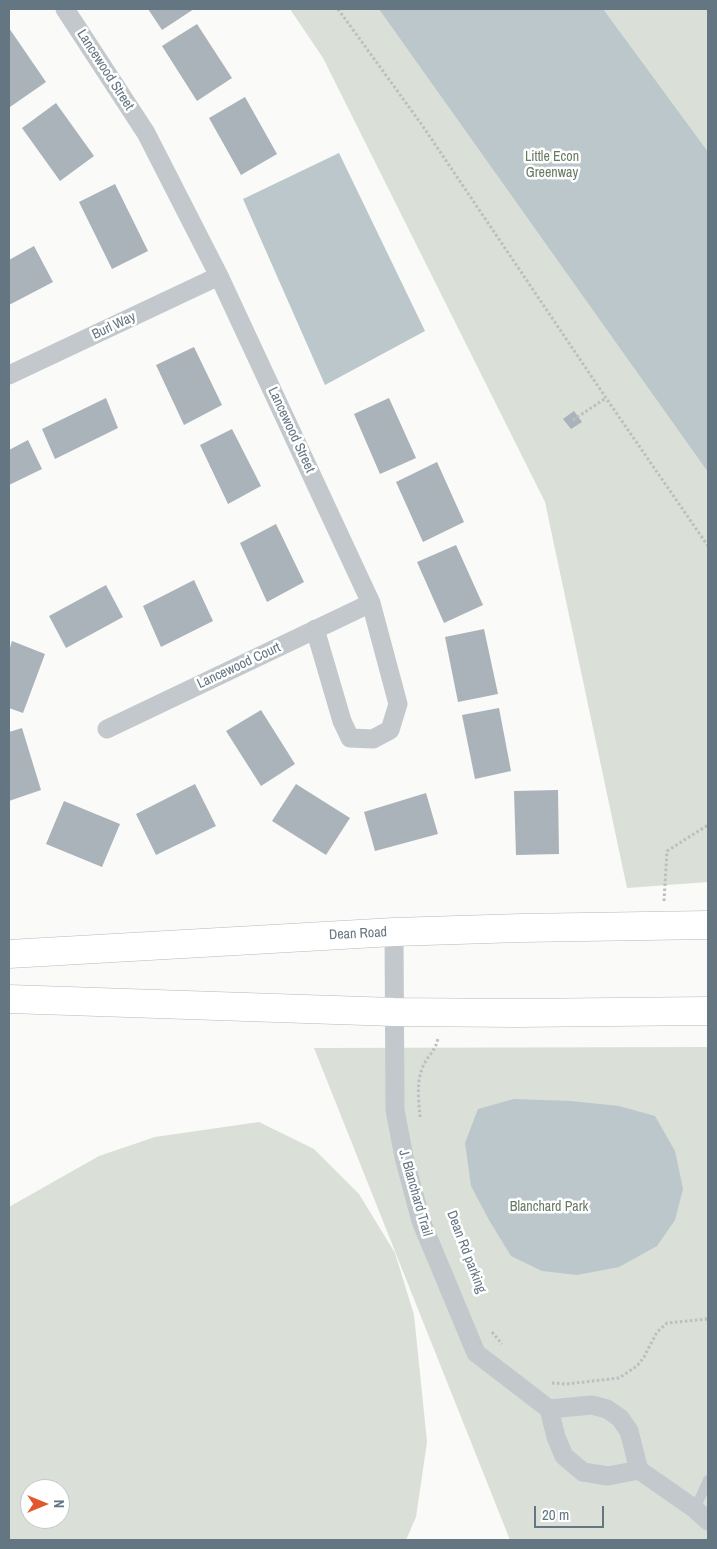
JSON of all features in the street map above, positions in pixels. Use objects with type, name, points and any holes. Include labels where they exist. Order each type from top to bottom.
[{"type":"main road","name":"Dean Road","points":[[9,954],[394,932],[708,925]]},
{"type":"main road","points":[[9,999],[394,1012],[708,1011]]},
{"type":"street","name":"Lancewood Street","points":[[65,9],[146,133],[219,276],[371,603],[398,704],[390,730],[374,738],[350,738],[342,721],[315,630]]},
{"type":"street","name":"Burl Way","points":[[9,376],[219,276]]},
{"type":"street","name":"Lancewood Court","points":[[107,729],[371,603]]},
{"type":"street","name":"J. Blanchard Trail","points":[[394,932],[395,1110],[404,1157],[421,1222],[476,1353],[549,1408]]},
{"type":"street","points":[[639,1470],[608,1476],[583,1472],[564,1456],[556,1437],[549,1408],[592,1405],[607,1409],[620,1418],[629,1431],[639,1470],[701,1515]]},
{"type":"lane","points":[[701,1515],[708,1480]]},
{"type":"path","points":[[338,9],[422,126],[708,546]]},
{"type":"path","points":[[573,420],[606,398]]},
{"type":"path","points":[[664,901],[667,851],[708,826]]},
{"type":"path","points":[[420,1118],[420,1076],[425,1062],[436,1047],[438,1038]]},
{"type":"path","points":[[551,1383],[562,1384],[619,1378],[637,1366],[657,1332],[667,1323],[708,1319]]},
{"type":"path","points":[[487,1326],[506,1349]]},
{"type":"green space","name":"Little Econ Greenway","points":[[290,9],[708,9],[708,882],[627,888],[545,502],[323,58]]},
{"type":"green space","name":"Blanchard Park","points":[[708,1047],[708,1540],[510,1540],[314,1048]]},
{"type":"green space","points":[[259,1122],[314,1149],[359,1194],[395,1253],[414,1315],[427,1442],[416,1517],[406,1540],[9,1540],[9,1207],[99,1156],[155,1137]]},
{"type":"shaded area","points":[[379,9],[603,9],[708,152],[708,472]]},
{"type":"shaded area","points":[[339,153],[425,331],[325,385],[243,199]]},
{"type":"shaded area","points":[[514,1099],[571,1101],[619,1106],[655,1116],[675,1151],[683,1189],[675,1220],[657,1246],[619,1267],[577,1275],[542,1271],[511,1256],[471,1186],[465,1143],[478,1109]]},
{"type":"building","points":[[148,9],[194,9],[162,30]]},
{"type":"building","points":[[197,24],[232,78],[197,101],[162,46]]},
{"type":"building","points":[[9,28],[46,82],[10,107],[9,105]]},
{"type":"building","points":[[245,97],[277,154],[241,175],[209,118]]},
{"type":"building","points":[[56,103],[94,156],[60,181],[22,128]]},
{"type":"building","points":[[115,184],[148,251],[112,269],[79,202]]},
{"type":"building","points":[[34,246],[53,282],[9,305],[9,260]]},
{"type":"building","points":[[194,347],[222,405],[184,425],[156,365]]},
{"type":"building","points":[[106,398],[118,428],[55,459],[42,429]]},
{"type":"building","points":[[389,398],[416,458],[380,474],[354,414]]},
{"type":"building","points":[[574,411],[582,422],[571,429],[563,419]]},
{"type":"building","points":[[232,429],[261,486],[228,504],[200,445]]},
{"type":"building","points":[[28,440],[42,469],[9,485],[9,450]]},
{"type":"building","points":[[437,462],[464,522],[423,542],[396,482]]},
{"type":"building","points":[[276,524],[304,582],[267,602],[240,543]]},
{"type":"building","points":[[456,545],[483,605],[444,623],[417,562]]},
{"type":"building","points":[[194,580],[213,621],[161,647],[143,606]]},
{"type":"building","points":[[106,585],[123,617],[66,648],[49,616]]},
{"type":"building","points":[[484,629],[498,694],[458,702],[445,637]]},
{"type":"building","points":[[12,641],[45,654],[23,713],[9,708],[9,651]]},
{"type":"building","points":[[499,708],[511,771],[475,779],[462,715]]},
{"type":"building","points":[[261,710],[295,764],[261,786],[226,731]]},
{"type":"building","points":[[22,728],[41,790],[9,801],[9,732]]},
{"type":"building","points":[[195,784],[216,826],[156,855],[136,814]]},
{"type":"building","points":[[296,784],[350,818],[326,855],[272,821]]},
{"type":"building","points":[[558,790],[559,854],[516,855],[514,791]]},
{"type":"building","points":[[426,793],[438,834],[375,851],[364,812]]},
{"type":"building","points":[[64,801],[120,824],[102,867],[46,844]]}]
